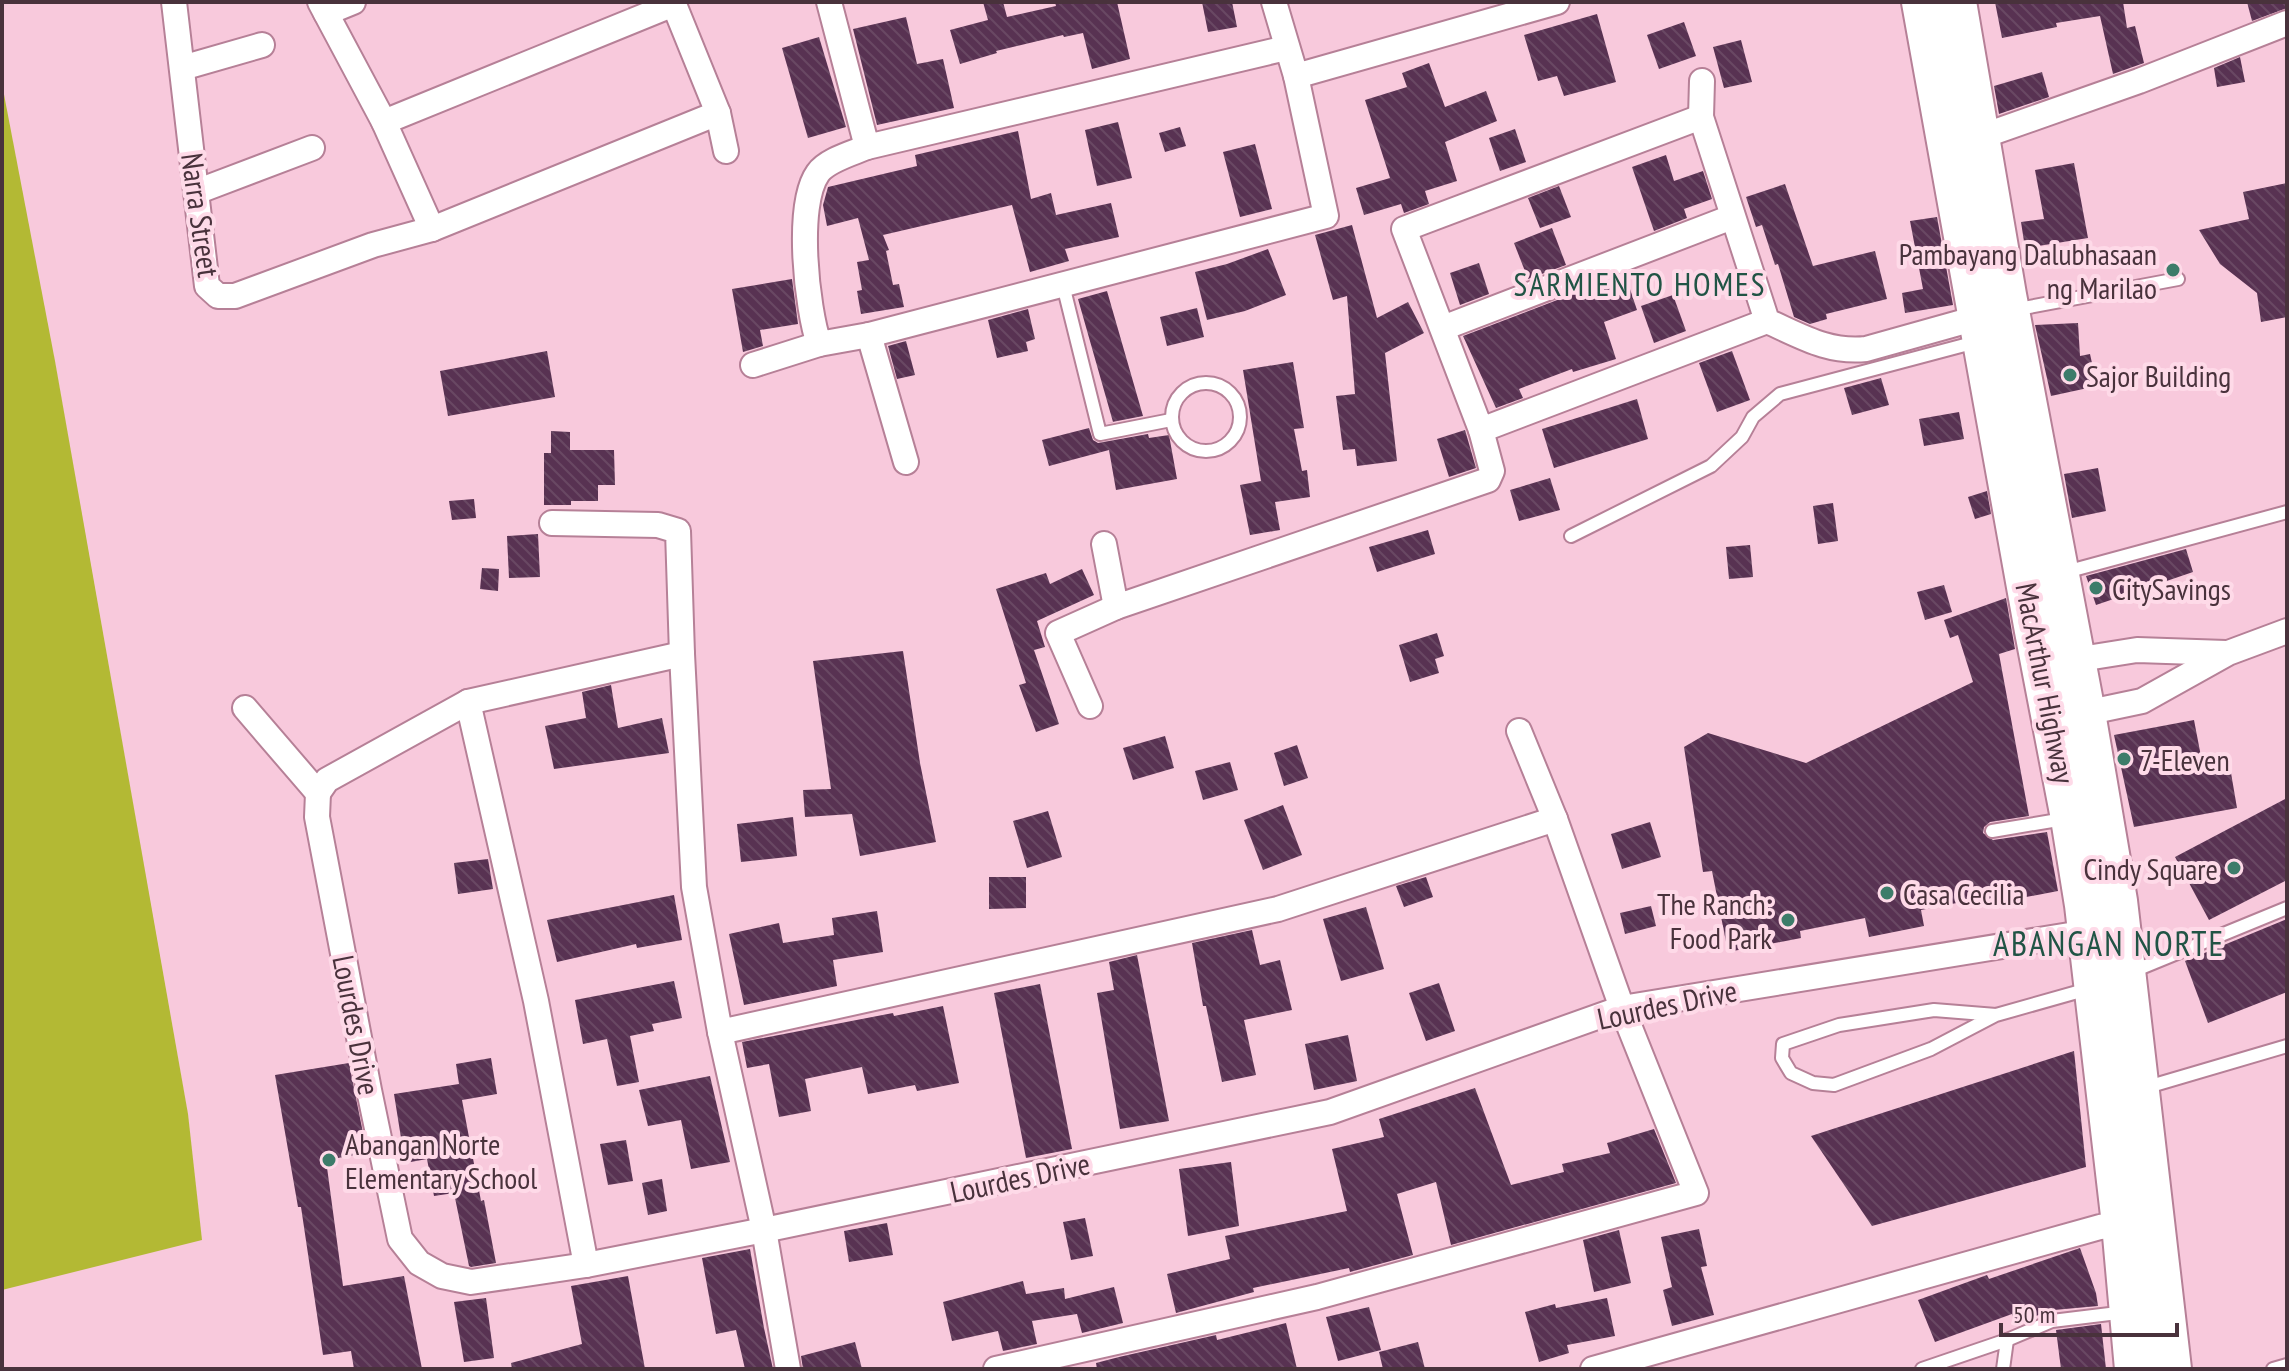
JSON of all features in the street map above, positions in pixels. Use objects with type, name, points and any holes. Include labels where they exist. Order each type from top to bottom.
[{"type":"highway","name":"MacArthur Highway","points":[[1922,2],[1990,322],[2088,932],[2110,981],[2138,1090],[2147,1310],[2135,1369]]},
{"type":"highway","name":"MacArthur Highway","points":[[1956,2],[1980,137],[1990,322],[2058,574],[2117,901],[2110,981],[2122,1224],[2147,1310],[2171,1369]]},
{"type":"street","name":"Narra Street","points":[[174,2],[207,286],[218,296],[235,296],[373,245],[432,229]]},
{"type":"street","points":[[353,2],[323,8],[384,122],[432,229],[718,113]]},
{"type":"street","points":[[829,2],[867,147]]},
{"type":"street","points":[[753,365],[819,344],[869,335],[1326,216],[1296,76],[1274,2]]},
{"type":"street","points":[[1296,76],[1557,2]]},
{"type":"street","points":[[384,122],[674,3],[718,113],[726,151]]},
{"type":"street","points":[[1980,137],[2139,81],[2287,23]]},
{"type":"street","points":[[182,68],[262,45]]},
{"type":"street","points":[[819,344],[806,282],[808,202],[818,172],[867,147],[1286,48]]},
{"type":"street","points":[[1702,81],[1701,117],[1767,321]]},
{"type":"street","points":[[1090,706],[1058,633],[1116,607],[1488,480],[1492,471],[1481,430],[1404,229],[1701,117]]},
{"type":"street","points":[[196,192],[312,148]]},
{"type":"street","points":[[1443,328],[1732,217]]},
{"type":"street","points":[[1481,430],[1767,321],[1826,347],[1845,351],[1990,322]]},
{"type":"street","points":[[869,335],[906,462]]},
{"type":"street","points":[[552,523],[658,525],[678,531],[694,887],[720,1032],[764,1230],[788,1369]]},
{"type":"street","points":[[1104,544],[1116,607]]},
{"type":"street","points":[[2085,713],[2142,701],[2228,653],[2287,631]]},
{"type":"street","points":[[2074,660],[2137,650],[2228,653]]},
{"type":"street","points":[[245,708],[318,793],[327,780],[468,702],[682,654]]},
{"type":"street","points":[[468,702],[536,1001],[586,1265]]},
{"type":"street","points":[[996,1369],[1317,1297],[1696,1193],[1622,1008],[1555,819],[1519,731]]},
{"type":"street","name":"Lourdes Drive","points":[[318,793],[317,817],[400,1239],[419,1263],[442,1276],[471,1282],[586,1265],[764,1230],[1330,1112],[1622,1008],[2088,932]]},
{"type":"street","points":[[720,1032],[1278,909],[1555,819]]},
{"type":"street","points":[[1593,1369],[2100,1227],[2122,1224]]},
{"type":"lane","points":[[1571,536],[1711,466],[1742,437],[1753,417],[1780,394],[1941,349],[1990,322],[2178,279]]},
{"type":"lane","points":[[1063,285],[1100,434],[1171,420]]},
{"type":"lane","points":[[1197,383],[1221,386],[1238,403],[1240,427],[1226,447],[1202,452],[1180,442],[1171,420],[1177,396],[1197,383]]},
{"type":"lane","points":[[2058,574],[2287,512]]},
{"type":"lane","points":[[1992,831],[2071,818]]},
{"type":"lane","points":[[1996,1015],[1934,1010],[1839,1025],[1783,1044],[1782,1058],[1791,1073],[1800,1079],[1834,1085],[1931,1049],[1996,1015],[2110,981],[2287,908]]},
{"type":"lane","points":[[2138,1090],[2287,1046]]},
{"type":"lane","points":[[1922,1369],[2052,1321],[2147,1310]]},
{"type":"lane","points":[[2003,1369],[2007,1340]]},
{"type":"lane","points":[[2273,1369],[2287,1365]]},
{"type":"shaded area","points":[[2,84],[55,361],[188,1114],[202,1240],[2,1290]]},
{"type":"building","points":[[983,2],[1003,2],[1007,17],[1056,6],[1055,2],[1117,2],[1130,59],[1092,69],[1083,33],[996,51],[960,64],[950,30],[988,20]]},
{"type":"building","points":[[1202,2],[1232,2],[1237,27],[1208,32]]},
{"type":"building","points":[[1995,2],[2123,2],[2127,28],[2135,26],[2144,63],[2113,74],[2100,16],[2056,23],[2057,27],[2002,38]]},
{"type":"building","points":[[2247,2],[2287,2],[2287,8],[2252,21]]},
{"type":"building","points":[[1597,14],[1616,82],[1564,96],[1557,76],[1538,81],[1524,35]]},
{"type":"building","points":[[906,17],[917,64],[943,59],[954,108],[877,125],[853,29]]},
{"type":"building","points":[[1684,22],[1696,56],[1659,69],[1647,35]]},
{"type":"building","points":[[819,37],[846,127],[808,138],[782,48]]},
{"type":"building","points":[[1741,40],[1752,82],[1724,88],[1713,47]]},
{"type":"building","points":[[2240,57],[2245,82],[2217,87],[2214,68]]},
{"type":"building","points":[[1429,63],[1445,107],[1486,91],[1497,121],[1445,142],[1457,181],[1425,191],[1429,204],[1404,213],[1401,204],[1364,215],[1356,188],[1390,178],[1365,100],[1407,87],[1402,73]]},
{"type":"building","points":[[2042,72],[2049,97],[1999,114],[1994,86]]},
{"type":"building","points":[[1118,122],[1132,178],[1097,186],[1085,130]]},
{"type":"building","points":[[1180,127],[1186,146],[1165,152],[1159,133]]},
{"type":"building","points":[[1515,129],[1526,162],[1500,171],[1489,138]]},
{"type":"building","points":[[1018,131],[1031,199],[1051,193],[1056,215],[1111,203],[1119,237],[1065,249],[1069,261],[1030,272],[1012,205],[883,235],[889,250],[886,251],[893,285],[899,284],[904,307],[861,314],[857,291],[862,290],[857,262],[869,260],[858,218],[827,226],[823,205],[828,187],[917,166],[915,155]]},
{"type":"building","points":[[1255,144],[1272,209],[1240,217],[1223,152]]},
{"type":"building","points":[[1666,155],[1674,181],[1703,171],[1712,199],[1684,209],[1687,218],[1654,231],[1632,167]]},
{"type":"building","points":[[2074,163],[2088,238],[2025,248],[2021,222],[2044,219],[2035,170]]},
{"type":"building","points":[[2287,183],[2287,317],[2261,322],[2257,293],[2220,264],[2199,230],[2249,219],[2243,192]]},
{"type":"building","points":[[1785,184],[1813,266],[1875,251],[1887,299],[1826,314],[1827,319],[1810,324],[1794,317],[1778,264],[1775,265],[1762,225],[1756,227],[1746,197]]},
{"type":"building","points":[[1559,186],[1571,217],[1540,228],[1528,198]]},
{"type":"building","points":[[1937,217],[1953,305],[1905,313],[1902,293],[1923,289],[1910,221]]},
{"type":"building","points":[[1352,225],[1377,318],[1408,302],[1424,333],[1385,353],[1397,461],[1357,466],[1355,449],[1343,450],[1336,396],[1355,394],[1347,296],[1333,300],[1315,235]]},
{"type":"building","points":[[1552,228],[1566,265],[1528,279],[1514,243]]},
{"type":"building","points":[[1268,249],[1286,295],[1245,311],[1207,320],[1195,272]]},
{"type":"building","points":[[1479,263],[1489,294],[1460,305],[1450,273]]},
{"type":"building","points":[[1625,274],[1637,310],[1604,322],[1616,359],[1573,372],[1572,369],[1519,389],[1523,398],[1496,408],[1463,336]]},
{"type":"building","points":[[792,279],[798,324],[760,330],[763,346],[743,352],[732,289]]},
{"type":"building","points":[[1107,291],[1143,416],[1113,422],[1078,299]]},
{"type":"building","points":[[1673,295],[1686,331],[1654,343],[1641,306]]},
{"type":"building","points":[[1197,308],[1204,337],[1167,346],[1160,317]]},
{"type":"building","points":[[1028,309],[1035,339],[1026,342],[1028,351],[997,358],[988,320]]},
{"type":"building","points":[[2078,323],[2080,356],[2090,354],[2097,386],[2051,396],[2035,325]]},
{"type":"building","points":[[906,341],[915,375],[897,379],[888,346]]},
{"type":"building","points":[[547,351],[555,397],[448,416],[440,371]]},
{"type":"building","points":[[1732,351],[1750,400],[1717,412],[1699,363]]},
{"type":"building","points":[[1293,362],[1304,428],[1294,429],[1302,471],[1307,470],[1310,497],[1275,502],[1280,530],[1250,535],[1240,485],[1261,481],[1243,370]]},
{"type":"building","points":[[1881,378],[1889,405],[1852,415],[1844,388]]},
{"type":"building","points":[[1637,399],[1648,439],[1554,468],[1542,429]]},
{"type":"building","points":[[1959,412],[1964,439],[1924,446],[1919,419]]},
{"type":"building","points":[[1089,428],[1093,440],[1098,443],[1148,434],[1149,438],[1169,435],[1177,479],[1116,490],[1109,450],[1049,466],[1042,440]]},
{"type":"building","points":[[1465,430],[1476,468],[1449,477],[1437,439]]},
{"type":"building","points":[[551,431],[570,432],[570,450],[614,450],[615,485],[598,485],[598,501],[544,505],[544,453],[551,453]]},
{"type":"building","points":[[2098,468],[2106,511],[2072,518],[2064,474]]},
{"type":"building","points":[[1550,478],[1560,510],[1519,521],[1510,490]]},
{"type":"building","points":[[1987,491],[1991,514],[1975,519],[1968,497]]},
{"type":"building","points":[[474,499],[476,518],[452,520],[449,501]]},
{"type":"building","points":[[1833,503],[1838,541],[1818,544],[1813,506]]},
{"type":"building","points":[[1428,530],[1435,554],[1377,572],[1369,547]]},
{"type":"building","points":[[538,534],[540,577],[509,578],[507,536]]},
{"type":"building","points":[[1750,545],[1753,577],[1729,579],[1726,547]]},
{"type":"building","points":[[2186,549],[2193,572],[2096,605],[2086,576]]},
{"type":"building","points":[[482,568],[499,569],[498,591],[480,589]]},
{"type":"building","points":[[1082,569],[1094,595],[1037,621],[1045,647],[1034,650],[1059,724],[1036,732],[1019,685],[1026,683],[996,589],[1046,573],[1050,584]]},
{"type":"building","points":[[1944,585],[1952,612],[1925,620],[1917,592]]},
{"type":"building","points":[[2006,598],[2015,649],[1999,654],[2029,816],[1990,822],[1983,833],[1993,840],[2047,832],[2058,891],[1979,906],[1977,899],[1921,910],[1924,926],[1869,937],[1865,918],[1800,931],[1801,938],[1728,952],[1712,871],[1703,872],[1684,747],[1708,733],[1806,763],[1973,682],[1958,635],[1950,638],[1944,620]]},
{"type":"building","points":[[1437,633],[1444,656],[1435,659],[1439,673],[1410,682],[1399,645]]},
{"type":"building","points":[[903,651],[936,842],[860,856],[852,814],[805,817],[803,790],[831,789],[813,661]]},
{"type":"building","points":[[611,685],[618,728],[662,718],[669,753],[554,769],[545,726],[586,718],[582,692]]},
{"type":"building","points":[[2194,720],[2204,772],[2230,767],[2237,808],[2134,827],[2114,735]]},
{"type":"building","points":[[1165,736],[1174,768],[1133,780],[1123,748]]},
{"type":"building","points":[[1297,745],[1308,778],[1284,786],[1274,753]]},
{"type":"building","points":[[1230,762],[1238,790],[1203,800],[1195,771]]},
{"type":"building","name":"Cindy Square","points":[[2287,798],[2287,880],[2209,920],[2175,857]]},
{"type":"building","points":[[1283,805],[1302,855],[1263,870],[1244,820]]},
{"type":"building","points":[[1048,811],[1062,857],[1027,868],[1013,821]]},
{"type":"building","points":[[793,817],[797,856],[741,862],[737,824]]},
{"type":"building","points":[[1650,822],[1661,857],[1622,869],[1611,834]]},
{"type":"building","points":[[488,859],[493,889],[458,894],[454,863]]},
{"type":"building","points":[[989,877],[1026,877],[1026,908],[989,909]]},
{"type":"building","points":[[1426,877],[1433,897],[1404,907],[1396,886]]},
{"type":"building","points":[[674,895],[682,940],[637,948],[636,944],[557,962],[547,920]]},
{"type":"building","points":[[1651,906],[1656,926],[1625,934],[1620,913]]},
{"type":"building","points":[[1366,907],[1384,969],[1341,981],[1323,919]]},
{"type":"building","points":[[877,911],[883,952],[833,960],[837,986],[744,1005],[729,934],[779,923],[783,943],[834,935],[832,918]]},
{"type":"building","points":[[2287,919],[2287,992],[2208,1023],[2185,961]]},
{"type":"building","points":[[1252,930],[1260,965],[1280,960],[1292,1010],[1244,1020],[1256,1075],[1222,1082],[1206,1006],[1203,1006],[1192,943]]},
{"type":"building","points":[[1137,955],[1169,1121],[1120,1129],[1097,993],[1114,990],[1109,962]]},
{"type":"building","points":[[674,981],[682,1018],[652,1024],[654,1031],[630,1036],[639,1082],[617,1086],[607,1039],[583,1044],[575,1000]]},
{"type":"building","points":[[1439,983],[1455,1031],[1426,1041],[1409,993]]},
{"type":"building","points":[[1040,984],[1072,1149],[1026,1158],[994,993]]},
{"type":"building","points":[[943,1006],[959,1083],[917,1091],[915,1085],[868,1094],[862,1067],[805,1079],[811,1111],[779,1117],[769,1064],[747,1068],[742,1042]]},
{"type":"building","points":[[1348,1035],[1357,1081],[1314,1090],[1305,1044]]},
{"type":"building","points":[[2074,1051],[2086,1167],[1872,1226],[1811,1136]]},
{"type":"building","points":[[491,1058],[497,1094],[462,1100],[496,1263],[471,1267],[454,1193],[434,1196],[427,1159],[405,1163],[394,1094],[459,1084],[456,1064]]},
{"type":"building","name":"Abangan Norte Elementary School","points":[[349,1063],[367,1153],[326,1160],[343,1286],[404,1276],[422,1369],[354,1369],[351,1351],[323,1355],[301,1207],[298,1207],[275,1075]]},
{"type":"building","points":[[710,1076],[730,1162],[691,1169],[681,1120],[648,1126],[639,1090]]},
{"type":"building","points":[[1475,1088],[1511,1185],[1564,1172],[1562,1164],[1610,1153],[1607,1143],[1654,1129],[1676,1183],[1451,1245],[1436,1182],[1397,1194],[1413,1255],[1350,1272],[1349,1268],[1253,1288],[1254,1292],[1176,1313],[1167,1274],[1230,1259],[1225,1236],[1347,1211],[1332,1149],[1384,1137],[1379,1119]]},
{"type":"building","points":[[626,1140],[633,1181],[608,1185],[600,1144]]},
{"type":"building","points":[[1231,1162],[1239,1226],[1188,1236],[1179,1169]]},
{"type":"building","points":[[662,1179],[667,1211],[648,1215],[642,1183]]},
{"type":"building","points":[[1085,1218],[1093,1256],[1071,1260],[1063,1222]]},
{"type":"building","points":[[887,1223],[893,1255],[849,1262],[844,1231]]},
{"type":"building","points":[[1699,1229],[1707,1266],[1701,1267],[1714,1315],[1672,1326],[1663,1290],[1672,1287],[1661,1237]]},
{"type":"building","points":[[1619,1230],[1631,1283],[1594,1292],[1583,1240]]},
{"type":"building","points":[[2080,1248],[2098,1306],[2054,1310],[2015,1323],[2012,1314],[1935,1342],[1918,1300],[1987,1275],[1989,1279]]},
{"type":"building","points":[[750,1249],[773,1369],[745,1369],[736,1330],[716,1334],[702,1258]]},
{"type":"building","points":[[628,1276],[645,1369],[512,1369],[511,1363],[582,1344],[571,1286]]},
{"type":"building","points":[[1023,1281],[1026,1294],[1064,1288],[1065,1299],[1114,1287],[1123,1323],[1082,1333],[1077,1314],[1032,1321],[1037,1344],[1003,1351],[998,1331],[952,1341],[943,1302]]},
{"type":"building","points":[[486,1298],[494,1358],[464,1362],[454,1302]]},
{"type":"building","points":[[1607,1298],[1615,1336],[1567,1345],[1569,1353],[1539,1362],[1525,1312],[1555,1304],[1556,1308]]},
{"type":"building","points":[[1369,1307],[1381,1350],[1338,1361],[1326,1317]]},
{"type":"building","points":[[1286,1323],[1297,1369],[1097,1369],[1096,1363],[1119,1357],[1216,1335],[1217,1340]]},
{"type":"building","points":[[2101,1324],[2106,1369],[2061,1369],[2056,1330]]},
{"type":"building","points":[[855,1342],[862,1369],[803,1369],[801,1356]]},
{"type":"building","points":[[1418,1342],[1425,1369],[1383,1369],[1379,1352]]},
{"type":"place","name":"Pambayang Dalubhasaan ng Marilao","points":[[2173,270]]},
{"type":"place","name":"Sajor Building","points":[[2070,375]]},
{"type":"place","name":"CitySavings","points":[[2096,588]]},
{"type":"place","name":"7-Eleven","points":[[2124,759]]},
{"type":"place","name":"Cindy Square","points":[[2234,868]]},
{"type":"place","name":"Casa Cecilia","points":[[1887,893]]},
{"type":"place","name":"The Ranch: Food Park","points":[[1788,920]]},
{"type":"place","name":"Abangan Norte Elementary School","points":[[329,1160]]},
{"type":"district","name":"SARMIENTO HOMES","points":[[1640,284]]},
{"type":"district","name":"ABANGAN NORTE","points":[[2109,943]]}]
